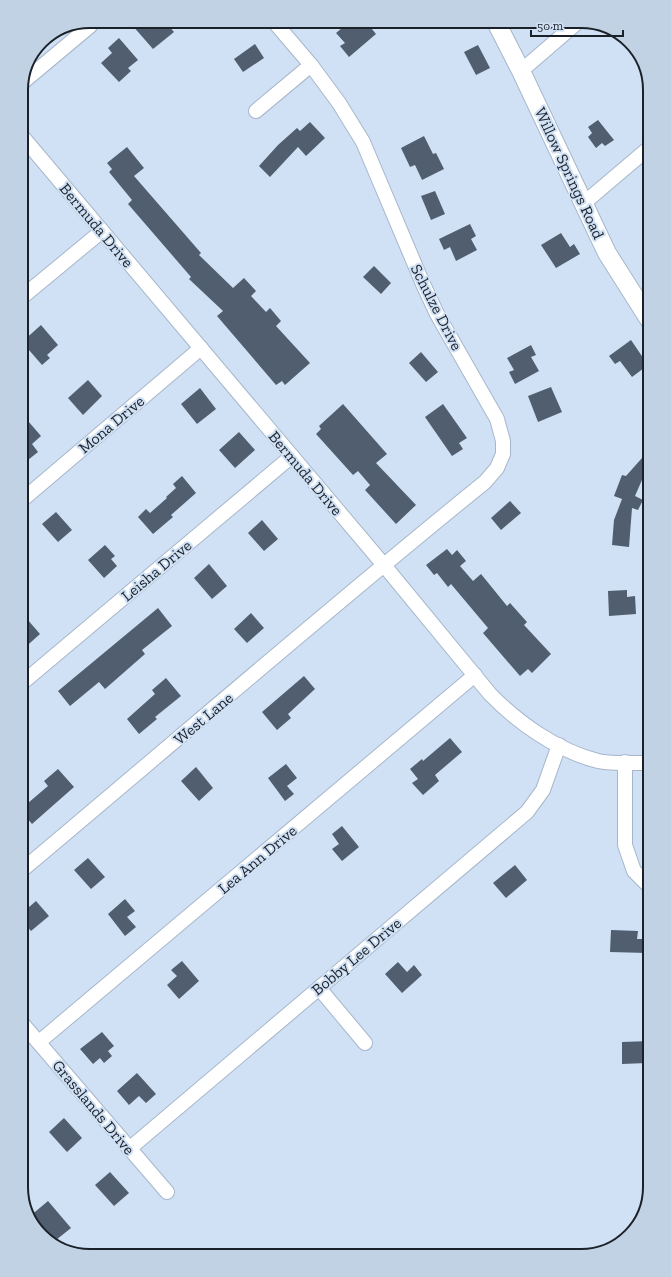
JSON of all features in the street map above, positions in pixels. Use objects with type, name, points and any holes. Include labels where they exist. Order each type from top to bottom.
[{"type":"street","points":[[30,77],[87,28]]},
{"type":"street","name":"Schulze Drive","points":[[279,28],[311,65],[339,103],[363,142],[437,314],[497,419],[503,441],[503,454],[497,468],[484,482],[383,564]]},
{"type":"street","name":"Willow Springs Road","points":[[499,28],[607,253],[643,310]]},
{"type":"street","points":[[520,71],[570,28]]},
{"type":"street","points":[[256,111],[311,65]]},
{"type":"street","name":"Bermuda Drive","points":[[28,143],[504,709],[540,735],[578,754],[600,761],[643,763]]},
{"type":"street","points":[[584,203],[643,153]]},
{"type":"street","points":[[28,292],[102,230]]},
{"type":"street","name":"Mona Drive","points":[[28,495],[201,348]]},
{"type":"street","name":"Leisha Drive","points":[[28,678],[292,456]]},
{"type":"street","name":"West Lane","points":[[28,865],[383,564]]},
{"type":"street","name":"Lea Ann Drive","points":[[39,1042],[475,675]]},
{"type":"street","name":"Bobby Lee Drive","points":[[129,1149],[527,812],[543,790],[559,745]]},
{"type":"street","points":[[625,762],[625,846],[634,871],[643,880]]},
{"type":"street","points":[[319,988],[365,1043]]},
{"type":"street","name":"Grasslands Drive","points":[[28,1030],[167,1192]]},
{"type":"building","points":[[135,28],[171,28],[174,32],[153,49]]},
{"type":"building","points":[[342,28],[371,28],[376,34],[349,57],[340,46],[345,43],[336,33]]},
{"type":"building","points":[[119,38],[138,60],[128,68],[131,71],[119,82],[101,63],[112,53],[108,48]]},
{"type":"building","points":[[255,44],[264,58],[243,72],[234,59]]},
{"type":"building","points":[[478,45],[490,68],[476,75],[464,52]]},
{"type":"building","points":[[598,120],[614,140],[605,146],[602,143],[596,148],[588,137],[592,133],[588,127]]},
{"type":"building","points":[[310,122],[325,138],[306,156],[298,147],[270,177],[259,166],[278,145],[297,128],[300,131]]},
{"type":"building","points":[[424,136],[433,154],[436,153],[444,169],[422,180],[415,165],[410,167],[401,148]]},
{"type":"building","points":[[127,147],[144,168],[134,176],[201,253],[199,255],[233,288],[244,278],[256,291],[251,296],[266,312],[270,308],[281,321],[276,326],[310,363],[285,385],[282,381],[276,385],[217,316],[223,311],[189,279],[191,277],[128,204],[132,200],[109,172],[112,169],[107,163]]},
{"type":"building","points":[[435,191],[445,214],[431,220],[421,196]]},
{"type":"building","points":[[470,224],[476,236],[471,239],[477,250],[456,261],[450,247],[444,250],[439,239]]},
{"type":"building","points":[[561,233],[570,247],[574,244],[580,254],[556,268],[541,245]]},
{"type":"building","points":[[374,266],[391,283],[381,294],[363,277]]},
{"type":"building","points":[[41,325],[58,345],[47,355],[50,358],[42,365],[28,349],[28,337]]},
{"type":"building","points":[[631,340],[643,358],[643,369],[632,377],[620,361],[615,364],[609,356]]},
{"type":"building","points":[[531,345],[536,355],[531,357],[539,371],[515,384],[509,372],[514,370],[507,358]]},
{"type":"building","points":[[421,352],[438,372],[426,382],[409,363]]},
{"type":"building","points":[[88,380],[102,396],[83,415],[68,398]]},
{"type":"building","points":[[551,387],[562,412],[538,422],[528,396]]},
{"type":"building","points":[[200,388],[216,409],[197,424],[181,404]]},
{"type":"building","points":[[343,404],[387,454],[376,463],[416,505],[396,524],[365,490],[370,485],[358,471],[353,475],[316,434],[321,429],[319,426]]},
{"type":"building","points":[[443,404],[467,438],[459,443],[463,449],[452,456],[425,417]]},
{"type":"building","points":[[28,421],[41,436],[32,444],[38,452],[28,460]]},
{"type":"building","points":[[239,432],[255,450],[235,468],[219,450]]},
{"type":"building","points":[[643,457],[643,478],[635,496],[643,500],[638,510],[632,508],[629,547],[612,545],[614,520],[622,499],[614,496],[622,475],[626,476]]},
{"type":"building","points":[[182,476],[196,493],[171,515],[173,517],[153,534],[138,517],[146,509],[150,513],[167,498],[166,497],[176,488],[173,484]]},
{"type":"building","points":[[510,501],[521,513],[501,530],[491,518]]},
{"type":"building","points":[[56,512],[72,530],[58,542],[42,524]]},
{"type":"building","points":[[262,520],[278,539],[264,551],[248,533]]},
{"type":"building","points":[[105,545],[115,556],[111,559],[117,566],[104,578],[88,560]]},
{"type":"building","points":[[447,549],[452,555],[457,550],[466,561],[460,566],[473,581],[481,574],[507,606],[510,603],[527,622],[524,625],[551,654],[532,673],[528,669],[520,676],[483,633],[488,628],[451,584],[448,587],[437,573],[434,575],[426,565]]},
{"type":"building","points":[[209,564],[227,586],[212,599],[194,578]]},
{"type":"building","points":[[627,590],[627,597],[635,596],[636,614],[609,616],[608,591]]},
{"type":"building","points":[[158,608],[172,626],[142,650],[145,654],[105,689],[99,682],[70,706],[58,691]]},
{"type":"building","points":[[251,613],[264,628],[247,643],[234,629]]},
{"type":"building","points":[[28,620],[40,634],[28,645]]},
{"type":"building","points":[[304,676],[315,689],[288,714],[291,718],[277,730],[262,712]]},
{"type":"building","points":[[166,678],[181,696],[155,717],[157,719],[139,734],[127,719],[155,694],[152,690]]},
{"type":"building","points":[[450,738],[462,752],[435,775],[439,781],[423,795],[412,783],[418,779],[410,769],[422,759],[423,761]]},
{"type":"building","points":[[286,764],[297,778],[287,786],[294,794],[285,801],[268,778]]},
{"type":"building","points":[[196,767],[213,788],[199,801],[181,781]]},
{"type":"building","points":[[58,769],[74,787],[32,824],[28,819],[28,803],[48,786],[44,781]]},
{"type":"building","points":[[342,826],[359,847],[342,861],[332,849],[339,844],[332,834]]},
{"type":"building","points":[[88,858],[105,877],[91,889],[74,870]]},
{"type":"building","points":[[515,865],[527,880],[506,898],[493,883]]},
{"type":"building","points":[[125,899],[135,911],[127,917],[136,927],[125,936],[108,914]]},
{"type":"building","points":[[36,901],[49,916],[31,931],[28,927],[28,908]]},
{"type":"building","points":[[611,930],[638,931],[637,939],[643,939],[643,953],[610,952]]},
{"type":"building","points":[[182,961],[199,981],[179,999],[167,985],[177,976],[171,970]]},
{"type":"building","points":[[398,962],[407,972],[414,965],[422,975],[402,993],[385,974]]},
{"type":"building","points":[[102,1032],[114,1046],[108,1051],[112,1056],[104,1063],[100,1058],[93,1064],[80,1049]]},
{"type":"building","points":[[643,1041],[643,1063],[622,1064],[622,1042]]},
{"type":"building","points":[[137,1073],[156,1094],[146,1103],[139,1096],[129,1105],[117,1091]]},
{"type":"building","points":[[64,1118],[82,1138],[67,1152],[49,1132]]},
{"type":"building","points":[[110,1172],[129,1193],[114,1206],[95,1185]]},
{"type":"building","points":[[48,1201],[71,1228],[56,1240],[43,1228],[34,1213]]}]
